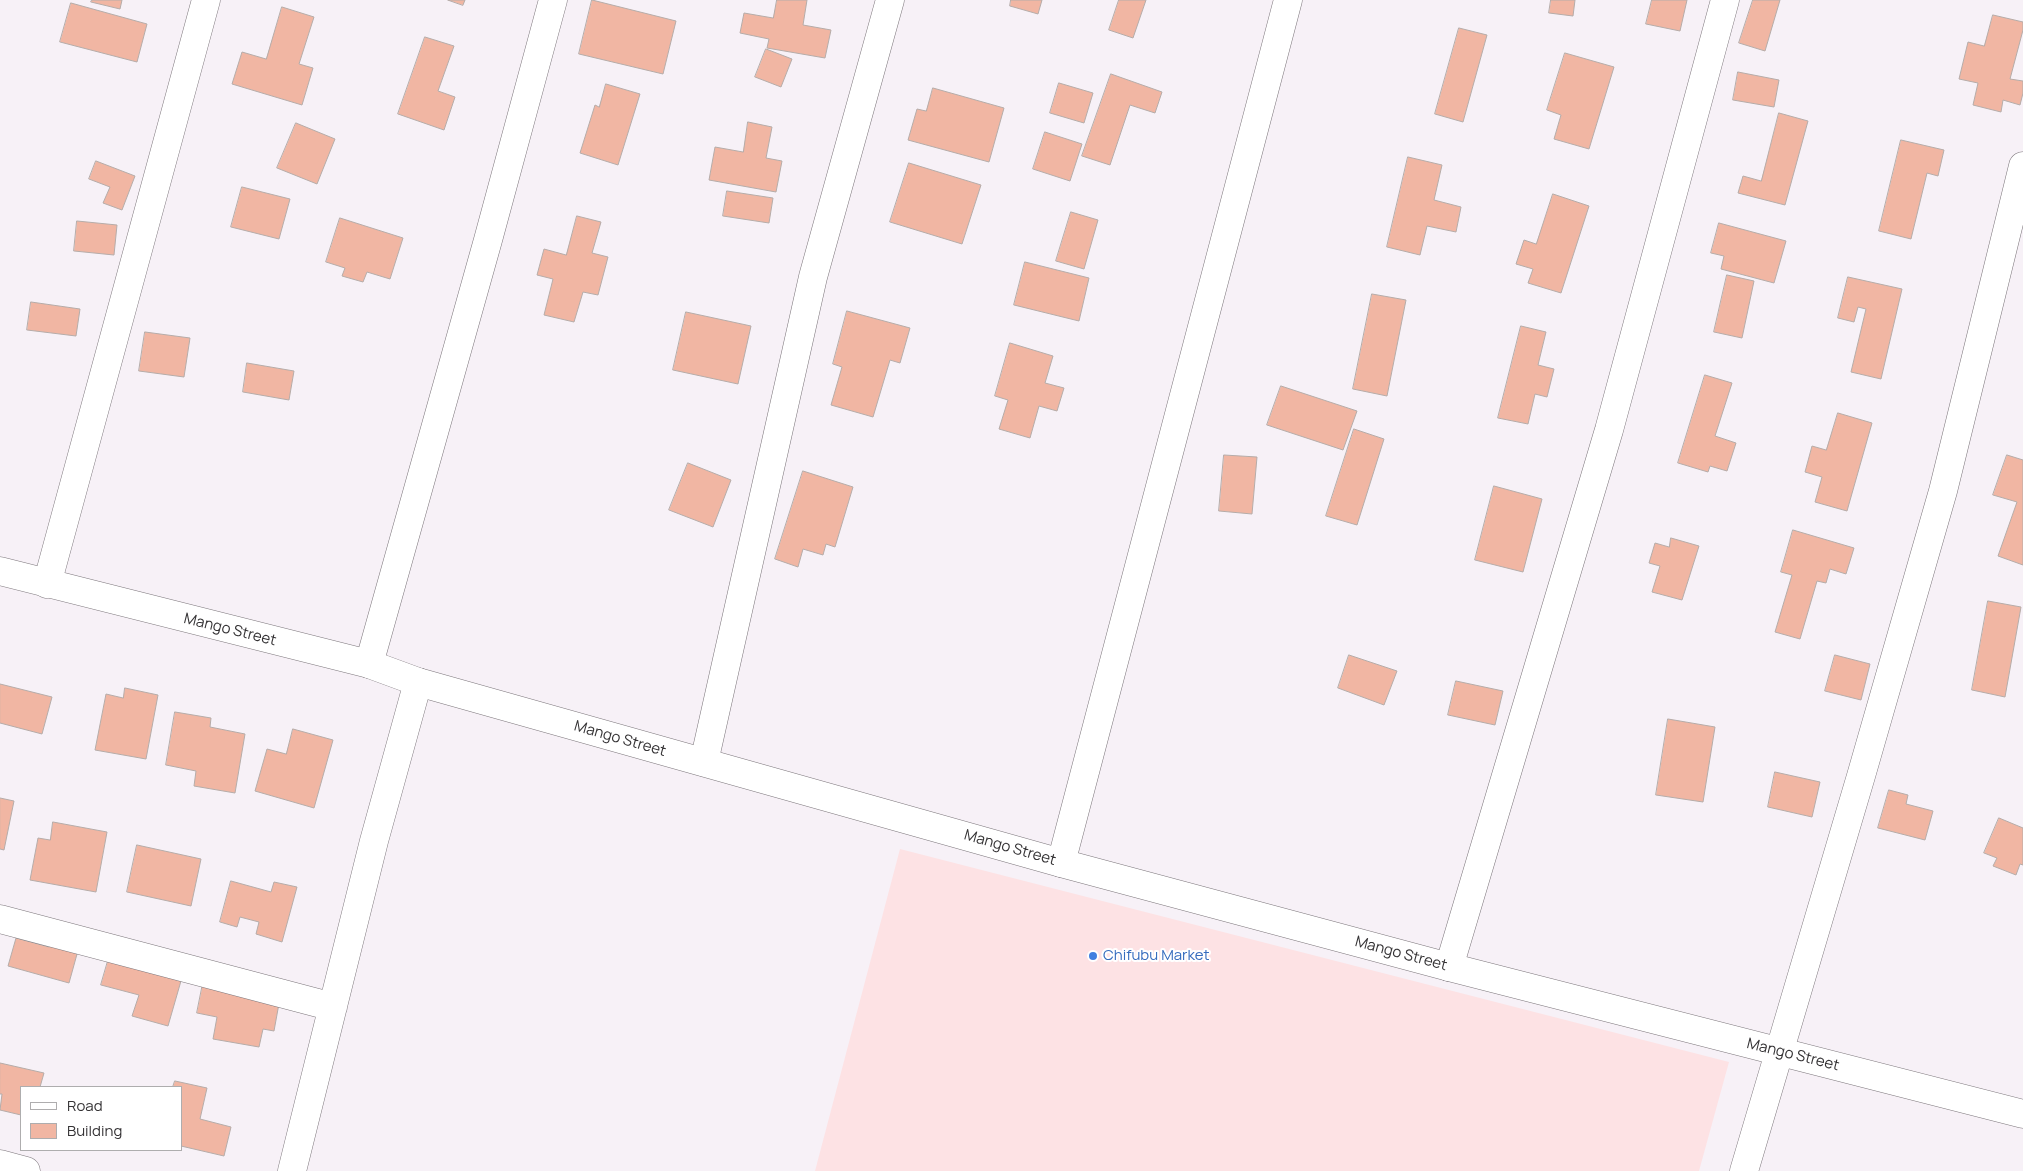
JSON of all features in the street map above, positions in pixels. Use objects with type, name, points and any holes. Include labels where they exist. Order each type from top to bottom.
[{"type":"street","points":[[47,584],[206,0]]},
{"type":"street","points":[[369,664],[553,0]]},
{"type":"street","points":[[704,762],[813,277],[890,0]]},
{"type":"street","points":[[1061,863],[1288,0]]},
{"type":"street","points":[[1449,967],[1609,430],[1725,0]]},
{"type":"street","points":[[1744,1171],[1943,490],[2023,166]]},
{"type":"street","name":"Mango Street","points":[[0,571],[369,664],[418,682],[1061,863],[1449,967],[2023,1114]]},
{"type":"street","points":[[292,1171],[374,841],[418,682]]},
{"type":"street","points":[[0,919],[333,1007]]},
{"type":"street","points":[[0,1164],[26,1171]]},
{"type":"shaded area","name":"Chifubu Market","points":[[900,849],[1729,1062],[1699,1171],[815,1171]]},
{"type":"building","points":[[92,0],[122,0],[120,9],[91,2]]},
{"type":"building","points":[[448,0],[465,0],[463,5]]},
{"type":"building","points":[[592,0],[676,21],[663,74],[579,54]]},
{"type":"building","points":[[777,0],[807,0],[803,25],[831,30],[825,58],[767,48],[769,39],[740,33],[744,13],[773,18]]},
{"type":"building","points":[[1011,0],[1042,0],[1038,14],[1010,6]]},
{"type":"building","points":[[1119,0],[1146,0],[1133,38],[1109,30]]},
{"type":"building","points":[[1551,0],[1575,0],[1573,16],[1549,13]]},
{"type":"building","points":[[1652,0],[1687,0],[1680,31],[1646,24]]},
{"type":"building","points":[[1753,0],[1780,0],[1765,51],[1739,43]]},
{"type":"building","points":[[71,3],[147,24],[137,62],[60,42]]},
{"type":"building","points":[[282,7],[314,17],[299,64],[313,68],[302,105],[232,84],[242,52],[266,59]]},
{"type":"building","points":[[1993,15],[2023,22],[2023,30],[2010,79],[2023,81],[2023,93],[2020,105],[2003,100],[2001,112],[1973,105],[1978,83],[1959,79],[1968,42],[1984,46]]},
{"type":"building","points":[[1459,28],[1487,35],[1463,122],[1435,114]]},
{"type":"building","points":[[425,37],[454,46],[438,91],[455,97],[444,130],[398,114]]},
{"type":"building","points":[[766,49],[792,59],[781,87],[755,77]]},
{"type":"building","points":[[1565,53],[1614,67],[1589,149],[1554,139],[1561,115],[1547,110]]},
{"type":"building","points":[[1738,72],[1779,80],[1774,107],[1733,100]]},
{"type":"building","points":[[1111,74],[1162,92],[1155,113],[1130,105],[1110,165],[1082,156]]},
{"type":"building","points":[[1059,83],[1093,93],[1084,123],[1050,113]]},
{"type":"building","points":[[606,84],[640,94],[618,165],[580,153],[595,105],[599,107]]},
{"type":"building","points":[[933,88],[1004,108],[989,162],[908,140],[917,109],[926,111]]},
{"type":"building","points":[[1779,113],[1808,121],[1785,205],[1738,193],[1743,176],[1761,181]]},
{"type":"building","points":[[748,122],[772,127],[766,158],[782,161],[776,192],[709,180],[715,147],[743,152]]},
{"type":"building","points":[[296,123],[335,139],[317,184],[277,168]]},
{"type":"building","points":[[1045,132],[1082,144],[1070,181],[1033,169]]},
{"type":"building","points":[[1901,140],[1944,150],[1938,176],[1927,173],[1911,239],[1879,231]]},
{"type":"building","points":[[1408,157],[1442,165],[1434,200],[1461,207],[1456,232],[1427,226],[1420,255],[1387,247]]},
{"type":"building","points":[[96,161],[135,176],[122,210],[103,203],[110,187],[89,179]]},
{"type":"building","points":[[909,163],[981,185],[962,244],[890,222]]},
{"type":"building","points":[[242,187],[290,199],[279,239],[231,227]]},
{"type":"building","points":[[727,191],[773,198],[769,223],[723,216]]},
{"type":"building","points":[[1553,194],[1589,206],[1561,293],[1528,283],[1533,269],[1516,264],[1524,240],[1536,244]]},
{"type":"building","points":[[1071,212],[1098,220],[1084,269],[1056,261]]},
{"type":"building","points":[[577,216],[601,222],[592,253],[608,257],[598,295],[583,292],[574,322],[544,315],[553,279],[537,275],[544,249],[566,255]]},
{"type":"building","points":[[340,218],[403,238],[390,279],[367,272],[363,282],[342,276],[345,268],[326,262]]},
{"type":"building","points":[[77,221],[117,225],[114,255],[74,251]]},
{"type":"building","points":[[1719,223],[1786,241],[1774,283],[1721,269],[1724,256],[1711,253]]},
{"type":"building","points":[[1025,262],[1089,278],[1079,321],[1014,305]]},
{"type":"building","points":[[1727,275],[1754,281],[1742,338],[1714,332]]},
{"type":"building","points":[[1848,277],[1902,289],[1881,379],[1851,372],[1866,309],[1858,307],[1854,322],[1838,318]]},
{"type":"building","points":[[1372,294],[1406,300],[1387,396],[1353,389]]},
{"type":"building","points":[[31,302],[80,309],[76,336],[27,330]]},
{"type":"building","points":[[847,311],[910,328],[900,363],[890,360],[873,417],[831,405],[842,367],[833,364]]},
{"type":"building","points":[[686,312],[751,326],[738,384],[673,370]]},
{"type":"building","points":[[1521,326],[1546,332],[1538,365],[1554,369],[1547,397],[1535,394],[1528,424],[1498,418]]},
{"type":"building","points":[[145,332],[190,338],[184,377],[139,371]]},
{"type":"building","points":[[1010,343],[1053,356],[1045,383],[1064,388],[1057,411],[1039,406],[1030,438],[999,429],[1008,400],[995,396]]},
{"type":"building","points":[[247,363],[294,371],[289,400],[243,392]]},
{"type":"building","points":[[1705,375],[1732,383],[1715,436],[1736,443],[1727,471],[1710,466],[1708,472],[1678,463]]},
{"type":"building","points":[[1281,386],[1357,411],[1343,450],[1267,425]]},
{"type":"building","points":[[1838,413],[1872,423],[1847,511],[1815,502],[1822,477],[1805,472],[1812,446],[1826,450]]},
{"type":"building","points":[[1354,429],[1384,439],[1357,525],[1326,516]]},
{"type":"building","points":[[1224,455],[1257,457],[1252,514],[1219,511]]},
{"type":"building","points":[[2007,455],[2023,460],[2023,565],[1998,556],[2017,502],[1993,495]]},
{"type":"building","points":[[688,463],[731,480],[713,527],[669,510]]},
{"type":"building","points":[[803,471],[853,487],[835,547],[826,544],[823,555],[803,549],[798,567],[775,559]]},
{"type":"building","points":[[1494,486],[1542,499],[1523,572],[1475,560]]},
{"type":"building","points":[[1793,530],[1854,548],[1846,574],[1830,569],[1826,583],[1817,581],[1800,639],[1775,632],[1792,575],[1781,572]]},
{"type":"building","points":[[1671,538],[1699,546],[1682,600],[1652,592],[1660,566],[1649,563],[1655,543],[1669,547]]},
{"type":"building","points":[[1988,601],[2021,607],[2005,697],[1972,690]]},
{"type":"building","points":[[1349,655],[1397,671],[1384,705],[1338,688]]},
{"type":"building","points":[[1835,655],[1870,664],[1861,700],[1825,691]]},
{"type":"building","points":[[1456,681],[1503,691],[1495,725],[1448,715]]},
{"type":"building","points":[[0,684],[52,697],[42,734],[0,723]]},
{"type":"building","points":[[125,688],[158,695],[146,759],[95,750],[106,694],[123,698]]},
{"type":"building","points":[[175,712],[211,718],[210,727],[245,734],[235,793],[194,786],[196,771],[166,765]]},
{"type":"building","points":[[1668,719],[1715,727],[1703,802],[1656,795]]},
{"type":"building","points":[[293,729],[333,740],[314,808],[255,791],[267,749],[286,754]]},
{"type":"building","points":[[1775,772],[1820,782],[1812,817],[1768,807]]},
{"type":"building","points":[[1889,790],[1908,795],[1906,804],[1933,811],[1925,840],[1878,828]]},
{"type":"building","points":[[0,798],[14,801],[4,850],[0,849]]},
{"type":"building","points":[[1999,818],[2023,828],[2023,865],[2020,864],[2016,875],[1993,866],[1997,858],[1984,853]]},
{"type":"building","points":[[53,822],[107,832],[96,892],[30,880],[38,838],[50,840]]},
{"type":"building","points":[[137,845],[201,859],[191,906],[127,892]]},
{"type":"building","points":[[231,881],[271,892],[274,882],[297,887],[282,942],[256,934],[259,922],[240,917],[237,927],[220,922]]},
{"type":"building","points":[[54,928],[82,936],[69,983],[8,966],[16,938],[49,947]]},
{"type":"building","points":[[112,947],[185,967],[168,1026],[132,1016],[139,995],[101,985]]},
{"type":"building","points":[[203,983],[280,998],[274,1031],[263,1029],[259,1047],[213,1039],[217,1017],[197,1013]]},
{"type":"building","points":[[0,1063],[44,1073],[40,1086],[20,1086],[20,1115],[0,1110],[2,1094],[0,1094]]},
{"type":"building","points":[[175,1081],[207,1088],[200,1119],[231,1127],[224,1156],[182,1146],[182,1086],[173,1086]]},
{"type":"place","name":"Chifubu Market","points":[[1093,956]]}]
